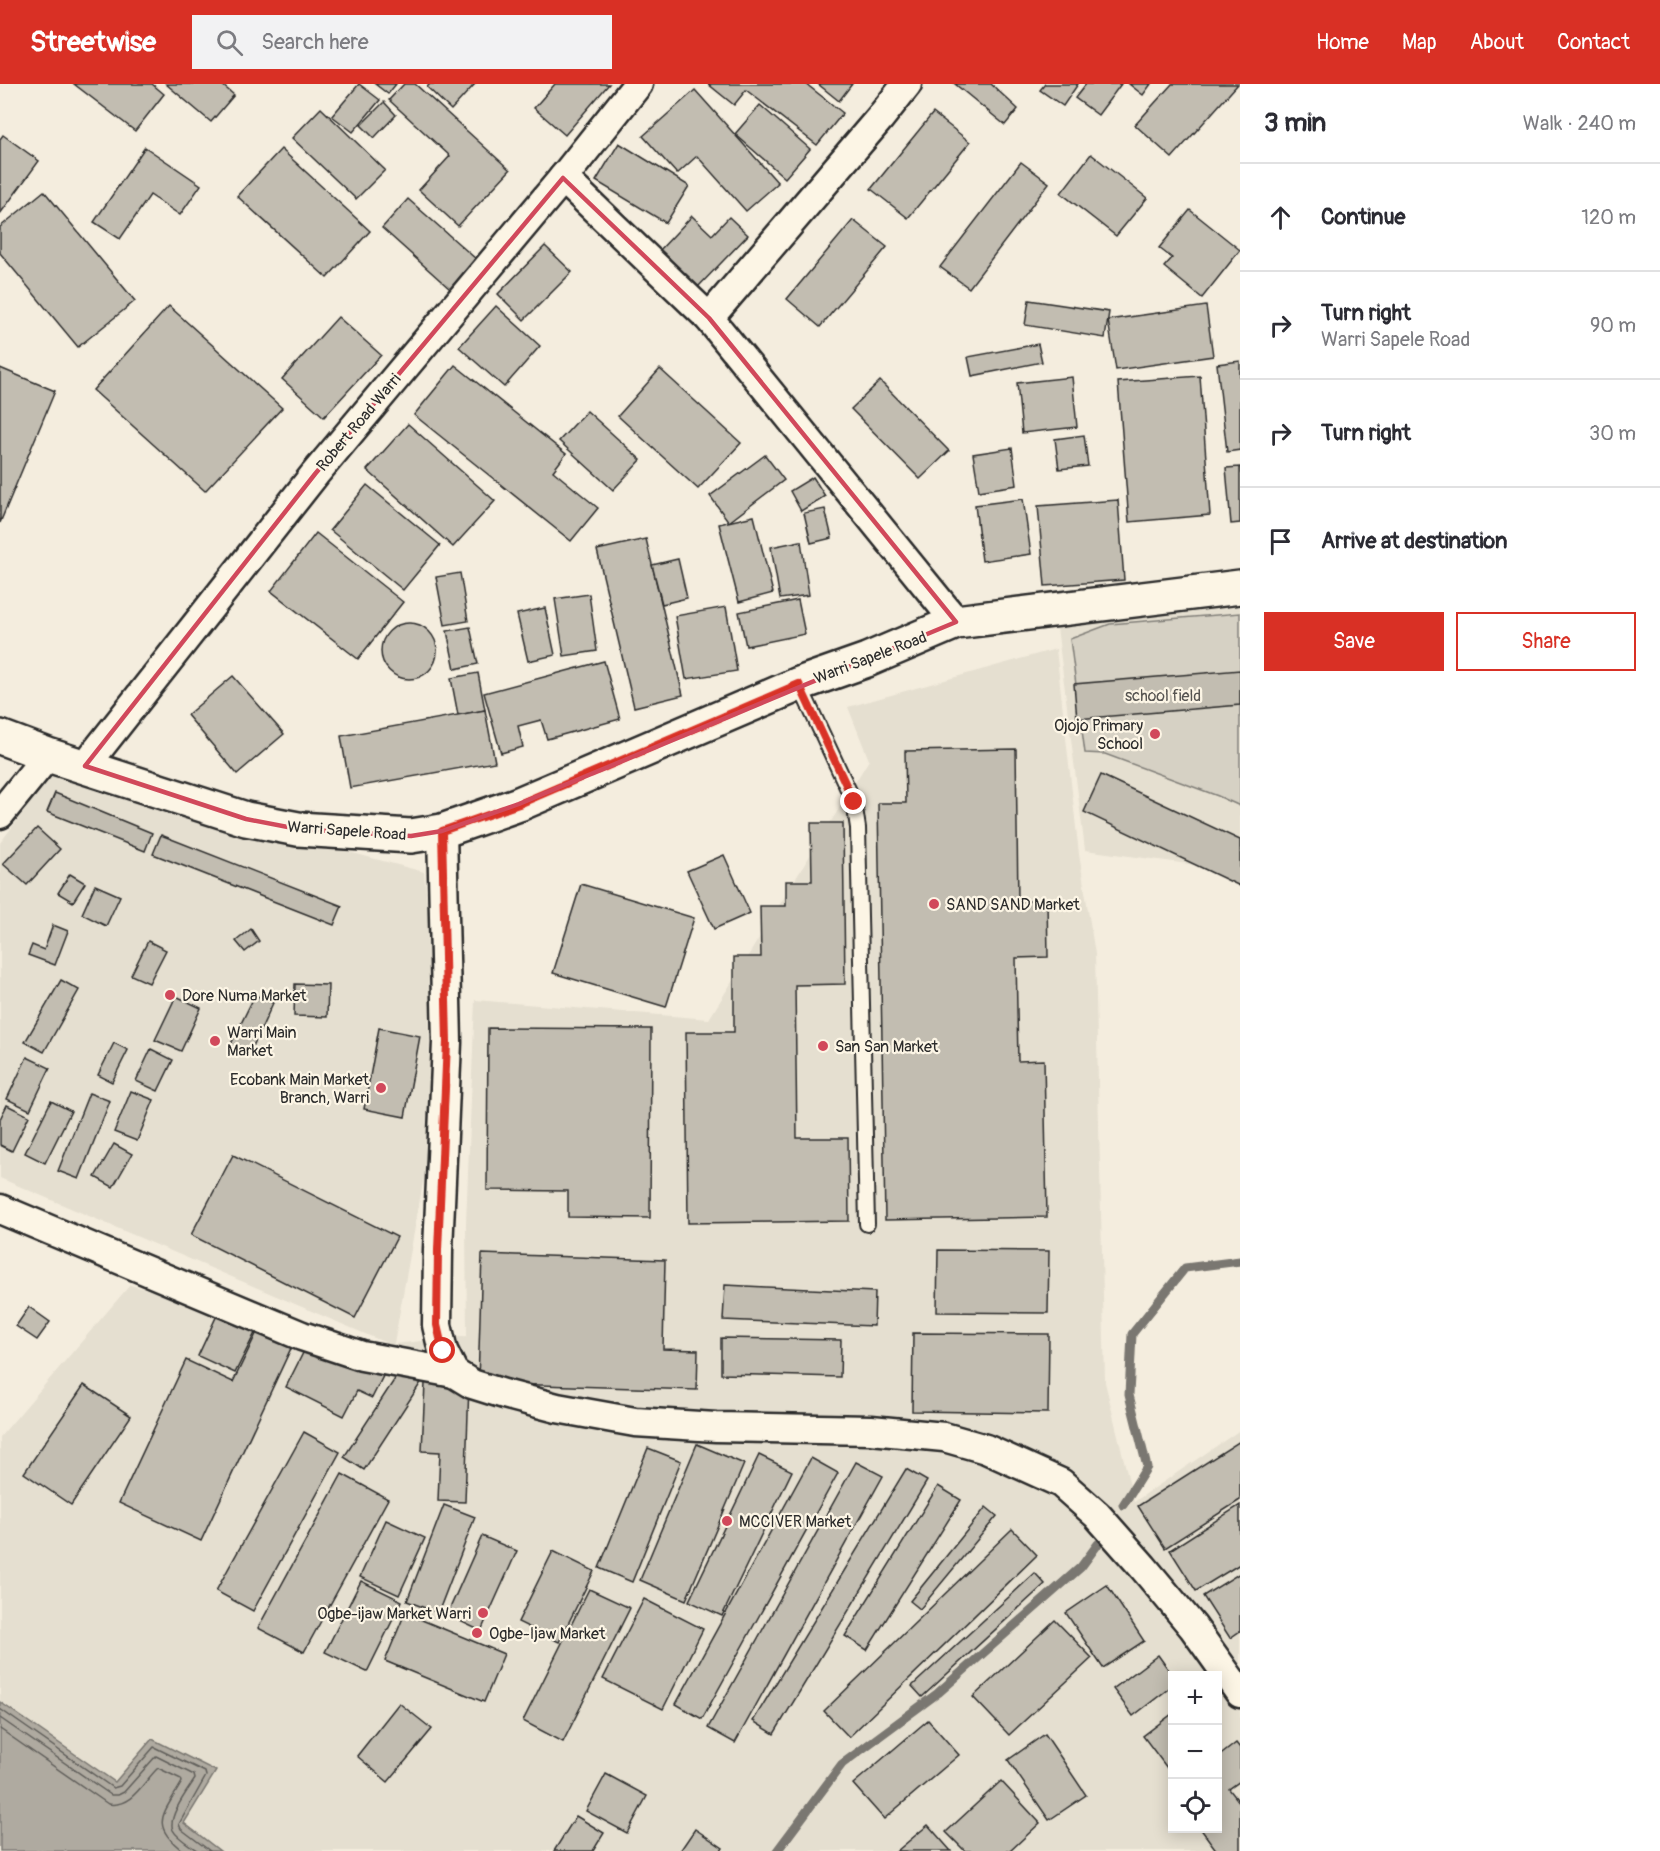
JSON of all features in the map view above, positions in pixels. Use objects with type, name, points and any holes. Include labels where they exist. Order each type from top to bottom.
[{"type":"main road","name":"Warri Sapele Road","points":[[0,737],[48,755],[246,819],[298,829],[411,836],[442,831],[519,804],[799,684],[867,660],[956,622],[1240,587]]},
{"type":"street","name":"Robert Road Warri","points":[[85,766],[315,474],[563,178],[638,84]]},
{"type":"street","points":[[709,318],[907,84]]},
{"type":"street","points":[[563,178],[709,318],[956,622]]},
{"type":"street","points":[[0,814],[48,755]]},
{"type":"street","points":[[442,831],[447,1042],[437,1325],[443,1351],[454,1373]]},
{"type":"street","points":[[0,1209],[302,1336],[362,1356],[454,1373],[472,1384],[557,1408],[635,1422],[716,1427],[870,1430],[944,1437],[986,1449],[1061,1483],[1096,1515],[1186,1619],[1240,1693]]},
{"type":"lane","points":[[799,684],[854,802],[858,828],[867,1224]]},
{"type":"highlighted area","points":[[563,178],[709,318],[956,622],[519,804],[442,831],[411,836],[298,829],[246,819],[85,766],[315,474]]},
{"type":"shaded area","name":"Ojojo Primary School","points":[[1240,603],[1240,871],[1085,850],[1056,619]]},
{"type":"shaded area","points":[[1056,649],[1079,854],[1095,954],[1105,1382],[1134,1502],[1240,1430],[1240,1851],[198,1851],[0,1732],[0,1437],[130,1285],[375,1347],[391,1345],[0,1178],[0,843],[53,773],[424,872],[430,932],[429,1149],[394,1344],[467,1336],[466,1223],[475,1000],[709,1019],[869,760],[848,707]]},
{"type":"green space","name":"school field","points":[[1240,613],[1240,806],[1105,754],[1085,753],[1070,639],[1110,624]]},
{"type":"water","points":[[0,1702],[115,1782],[152,1739],[216,1771],[184,1823],[220,1851],[0,1851]]},
{"type":"building","points":[[74,84],[152,84],[164,94],[135,131]]},
{"type":"building","points":[[166,84],[221,84],[234,95],[211,122]]},
{"type":"building","points":[[359,84],[380,100],[353,132],[332,116]]},
{"type":"building","points":[[375,84],[396,84],[388,94]]},
{"type":"building","points":[[404,84],[415,84],[510,170],[458,226],[419,190],[450,156],[389,100]]},
{"type":"building","points":[[430,84],[475,84],[451,110],[427,87]]},
{"type":"building","points":[[555,84],[609,84],[565,135],[534,108]]},
{"type":"building","points":[[708,84],[806,84],[843,113],[817,145],[746,90],[734,105]]},
{"type":"building","points":[[818,84],[852,84],[839,101]]},
{"type":"building","points":[[955,84],[991,84],[1018,109],[1005,125]]},
{"type":"building","points":[[1045,84],[1078,84],[1063,106],[1040,90]]},
{"type":"building","points":[[1086,84],[1121,84],[1098,115],[1075,98]]},
{"type":"building","points":[[1129,84],[1151,84],[1143,95]]},
{"type":"building","points":[[1172,84],[1238,84],[1172,158],[1135,125]]},
{"type":"building","points":[[695,90],[778,183],[746,211],[697,156],[677,174],[643,136]]},
{"type":"building","points":[[384,102],[396,115],[374,138],[361,125]]},
{"type":"building","points":[[760,105],[810,149],[785,178],[735,134]]},
{"type":"building","points":[[321,108],[385,170],[356,199],[292,138]]},
{"type":"building","points":[[933,113],[970,142],[908,218],[871,189]]},
{"type":"building","points":[[3,135],[39,161],[0,214],[0,139]]},
{"type":"building","points":[[619,143],[689,186],[666,223],[596,181]]},
{"type":"building","points":[[145,147],[201,185],[180,215],[150,195],[120,239],[94,222]]},
{"type":"building","points":[[281,149],[370,231],[327,278],[237,196]]},
{"type":"building","points":[[1091,154],[1147,198],[1116,236],[1061,193]]},
{"type":"building","points":[[1021,162],[1049,183],[969,288],[940,267]]},
{"type":"building","points":[[44,191],[135,301],[78,347],[0,253],[0,227]]},
{"type":"building","points":[[408,199],[476,259],[450,289],[382,228]]},
{"type":"building","points":[[1190,210],[1240,250],[1202,298],[1164,267],[1172,258],[1159,248]]},
{"type":"building","points":[[692,216],[712,235],[729,217],[748,235],[697,288],[659,251]]},
{"type":"building","points":[[853,220],[887,247],[820,327],[787,299]]},
{"type":"building","points":[[545,246],[572,272],[524,320],[498,294]]},
{"type":"building","points":[[1029,300],[1109,312],[1105,338],[1025,325]]},
{"type":"building","points":[[169,306],[282,408],[205,491],[93,390]]},
{"type":"building","points":[[496,306],[540,346],[504,387],[459,347]]},
{"type":"building","points":[[1206,306],[1213,356],[1116,370],[1108,320]]},
{"type":"building","points":[[338,317],[381,355],[324,417],[282,379]]},
{"type":"building","points":[[1038,344],[1042,362],[972,376],[968,357]]},
{"type":"building","points":[[1240,361],[1240,450],[1227,452],[1217,364]]},
{"type":"building","points":[[455,365],[566,454],[553,471],[598,508],[571,541],[414,415]]},
{"type":"building","points":[[0,368],[55,391],[0,523]]},
{"type":"building","points":[[660,369],[741,443],[698,489],[618,416]]},
{"type":"building","points":[[1200,376],[1210,515],[1129,522],[1118,382]]},
{"type":"building","points":[[1072,377],[1077,427],[1022,433],[1017,383]]},
{"type":"building","points":[[880,381],[949,451],[920,479],[851,409]]},
{"type":"building","points":[[587,411],[641,460],[613,490],[559,441]]},
{"type":"building","points":[[408,424],[495,501],[453,547],[367,470]]},
{"type":"building","points":[[1084,435],[1088,466],[1059,469],[1055,439]]},
{"type":"building","points":[[1012,448],[1017,485],[979,491],[973,454]]},
{"type":"building","points":[[765,455],[784,480],[729,522],[710,496]]},
{"type":"building","points":[[1240,467],[1240,523],[1231,524],[1226,468]]},
{"type":"building","points":[[813,477],[825,496],[801,511],[790,491]]},
{"type":"building","points":[[367,485],[440,545],[403,590],[330,530]]},
{"type":"building","points":[[1023,499],[1031,554],[982,561],[975,505]]},
{"type":"building","points":[[1118,500],[1124,580],[1045,586],[1038,506]]},
{"type":"building","points":[[825,509],[832,538],[811,543],[804,513]]},
{"type":"building","points":[[754,516],[773,593],[739,602],[719,524]]},
{"type":"building","points":[[316,533],[403,602],[358,659],[271,591]]},
{"type":"building","points":[[646,539],[683,695],[634,707],[597,550]]},
{"type":"building","points":[[801,541],[809,595],[780,599],[771,547]]},
{"type":"building","points":[[678,559],[687,598],[662,604],[652,565]]},
{"type":"building","points":[[460,573],[468,621],[445,625],[436,577]]},
{"type":"building","points":[[589,594],[597,651],[564,656],[555,599]]},
{"type":"building","points":[[798,600],[805,634],[746,646],[739,612]]},
{"type":"building","points":[[726,607],[737,671],[686,679],[675,616]]},
{"type":"building","points":[[545,608],[555,655],[528,661],[517,614]]},
{"type":"building","points":[[403,623],[415,623],[429,631],[437,645],[435,662],[429,671],[415,679],[403,679],[386,667],[381,657],[381,645],[393,628]]},
{"type":"building","points":[[470,627],[478,664],[455,669],[447,631]]},
{"type":"building","points":[[604,661],[620,719],[547,739],[541,720],[518,726],[523,747],[501,753],[484,693]]},
{"type":"building","points":[[1240,670],[1240,705],[1077,719],[1074,684]]},
{"type":"building","points":[[478,673],[485,710],[458,715],[451,678]]},
{"type":"building","points":[[233,676],[284,734],[237,774],[187,715]]},
{"type":"building","points":[[485,710],[495,762],[350,788],[341,736]]},
{"type":"building","points":[[1016,749],[1018,901],[1047,901],[1048,957],[1016,958],[1018,1061],[1044,1060],[1047,1217],[885,1220],[878,803],[906,803],[905,751]]},
{"type":"building","points":[[1101,775],[1240,840],[1240,886],[1084,812]]},
{"type":"building","points":[[55,793],[152,833],[145,851],[47,812]]},
{"type":"building","points":[[811,823],[843,823],[845,984],[795,985],[797,1138],[848,1138],[849,1221],[688,1223],[686,1032],[734,1032],[734,957],[761,957],[760,906],[786,906],[786,881],[812,881]]},
{"type":"building","points":[[37,828],[60,849],[27,885],[3,864]]},
{"type":"building","points":[[161,835],[342,906],[334,925],[153,854]]},
{"type":"building","points":[[724,855],[750,913],[714,929],[687,871]]},
{"type":"building","points":[[70,874],[85,883],[73,902],[58,893]]},
{"type":"building","points":[[581,884],[694,918],[666,1007],[553,973]]},
{"type":"building","points":[[95,885],[120,896],[106,926],[82,914]]},
{"type":"building","points":[[53,925],[68,931],[55,965],[28,955],[32,945],[44,950]]},
{"type":"building","points":[[251,929],[259,941],[245,952],[236,941]]},
{"type":"building","points":[[148,941],[166,950],[149,983],[131,975]]},
{"type":"building","points":[[61,980],[79,990],[44,1052],[25,1042]]},
{"type":"building","points":[[295,984],[328,985],[327,1017],[294,1016]]},
{"type":"building","points":[[255,995],[273,1003],[249,1055],[230,1046]]},
{"type":"building","points":[[176,996],[201,1008],[181,1051],[155,1040]]},
{"type":"building","points":[[379,1028],[420,1036],[405,1117],[364,1109]]},
{"type":"building","points":[[488,1028],[651,1029],[650,1218],[568,1217],[568,1191],[487,1190]]},
{"type":"building","points":[[114,1043],[128,1050],[112,1082],[98,1075]]},
{"type":"building","points":[[151,1049],[173,1060],[158,1091],[136,1081]]},
{"type":"building","points":[[27,1057],[50,1068],[30,1110],[7,1099]]},
{"type":"building","points":[[131,1091],[154,1100],[137,1141],[114,1132]]},
{"type":"building","points":[[89,1093],[110,1101],[79,1179],[58,1171]]},
{"type":"building","points":[[51,1101],[71,1111],[45,1163],[25,1153]]},
{"type":"building","points":[[7,1105],[29,1116],[12,1151],[0,1145],[0,1119]]},
{"type":"building","points":[[114,1144],[132,1154],[113,1187],[95,1177]]},
{"type":"building","points":[[233,1155],[397,1237],[355,1318],[191,1235]]},
{"type":"building","points":[[938,1250],[1049,1251],[1048,1313],[937,1312]]},
{"type":"building","points":[[482,1254],[665,1260],[663,1349],[698,1350],[697,1390],[478,1383]]},
{"type":"building","points":[[725,1285],[875,1292],[874,1326],[723,1320]]},
{"type":"building","points":[[29,1307],[50,1322],[37,1340],[16,1326]]},
{"type":"building","points":[[218,1313],[256,1331],[235,1373],[198,1356]]},
{"type":"building","points":[[258,1330],[292,1346],[201,1541],[119,1503],[186,1360],[233,1382]]},
{"type":"building","points":[[913,1333],[1049,1334],[1048,1413],[912,1411]]},
{"type":"building","points":[[721,1338],[841,1340],[840,1377],[721,1374]]},
{"type":"building","points":[[310,1339],[383,1376],[372,1398],[357,1391],[344,1416],[286,1387]]},
{"type":"building","points":[[402,1368],[422,1381],[364,1470],[344,1457]]},
{"type":"building","points":[[425,1383],[469,1384],[465,1502],[438,1501],[440,1452],[422,1451]]},
{"type":"building","points":[[84,1385],[131,1416],[71,1505],[24,1473]]},
{"type":"building","points":[[304,1432],[340,1452],[253,1611],[216,1591]]},
{"type":"building","points":[[1240,1441],[1240,1500],[1165,1548],[1138,1506]]},
{"type":"building","points":[[697,1444],[744,1464],[686,1600],[640,1580]]},
{"type":"building","points":[[648,1448],[681,1461],[632,1582],[599,1568]]},
{"type":"building","points":[[759,1455],[792,1471],[722,1616],[689,1601]]},
{"type":"building","points":[[811,1458],[838,1473],[702,1719],[676,1704]]},
{"type":"building","points":[[856,1462],[883,1476],[735,1743],[708,1728]]},
{"type":"building","points":[[906,1469],[927,1481],[774,1734],[753,1721]]},
{"type":"building","points":[[342,1474],[388,1499],[304,1652],[258,1628]]},
{"type":"building","points":[[938,1486],[961,1500],[867,1650],[845,1636]]},
{"type":"building","points":[[444,1505],[475,1517],[438,1613],[407,1601]]},
{"type":"building","points":[[1240,1505],[1240,1564],[1196,1591],[1170,1550]]},
{"type":"building","points":[[986,1507],[997,1516],[920,1609],[910,1601]]},
{"type":"building","points":[[386,1520],[425,1538],[399,1595],[360,1577]]},
{"type":"building","points":[[1012,1529],[1037,1555],[849,1737],[824,1711]]},
{"type":"building","points":[[482,1536],[517,1551],[481,1631],[447,1615]]},
{"type":"building","points":[[553,1551],[594,1571],[559,1642],[518,1622]]},
{"type":"building","points":[[1035,1573],[1045,1584],[922,1697],[912,1686]]},
{"type":"building","points":[[1240,1573],[1240,1631],[1230,1638],[1203,1596]]},
{"type":"building","points":[[361,1581],[402,1601],[367,1672],[325,1652]]},
{"type":"building","points":[[1107,1585],[1144,1641],[1103,1668],[1066,1613]]},
{"type":"building","points":[[589,1589],[630,1608],[563,1742],[523,1721]]},
{"type":"building","points":[[644,1599],[703,1629],[663,1709],[603,1679]]},
{"type":"building","points":[[405,1613],[504,1654],[484,1702],[385,1661]]},
{"type":"building","points":[[1055,1620],[1092,1658],[1009,1735],[973,1697]]},
{"type":"building","points":[[1158,1655],[1169,1671],[1168,1689],[1133,1716],[1113,1689]]},
{"type":"building","points":[[399,1703],[432,1729],[388,1782],[357,1756]]},
{"type":"building","points":[[1168,1717],[1167,1768],[1143,1736]]},
{"type":"building","points":[[928,1720],[959,1755],[884,1819],[853,1784]]},
{"type":"building","points":[[1045,1734],[1086,1795],[1049,1820],[1008,1760]]},
{"type":"building","points":[[1236,1743],[1240,1748],[1240,1781],[1229,1789],[1240,1803],[1240,1851],[1217,1851],[1204,1833],[1222,1833],[1222,1754]]},
{"type":"building","points":[[606,1774],[647,1796],[627,1833],[586,1811]]},
{"type":"building","points":[[1001,1781],[1040,1823],[1010,1851],[965,1851],[946,1832]]},
{"type":"building","points":[[576,1816],[604,1833],[593,1851],[554,1851]]},
{"type":"building","points":[[928,1825],[951,1851],[897,1851]]},
{"type":"building","points":[[695,1829],[723,1848],[721,1851],[680,1851]]},
{"type":"waterway","points":[[1123,1505],[1147,1467],[1129,1395],[1132,1334],[1185,1268],[1240,1261]]},
{"type":"waterway","points":[[777,1851],[842,1764],[938,1693],[1081,1567],[1098,1544]]},
{"type":"place","name":"Ojojo Primary School","points":[[1155,734]]},
{"type":"place","name":"SAND SAND Market","points":[[934,904]]},
{"type":"place","name":"Dore Numa Market","points":[[170,995]]},
{"type":"place","name":"Warri Main Market","points":[[215,1041]]},
{"type":"place","name":"San San Market","points":[[823,1046]]},
{"type":"place","name":"Ecobank Main Market Branch, Warri","points":[[381,1088]]},
{"type":"place","name":"MCCIVER Market","points":[[727,1521]]},
{"type":"place","name":"Ogbe-ijaw Market Warri","points":[[483,1613]]},
{"type":"place","name":"Ogbe-Ijaw Market","points":[[477,1633]]},
{"type":"route","points":[[443,1351],[437,1325],[447,1042],[442,831],[519,804],[799,684],[854,802]]}]
